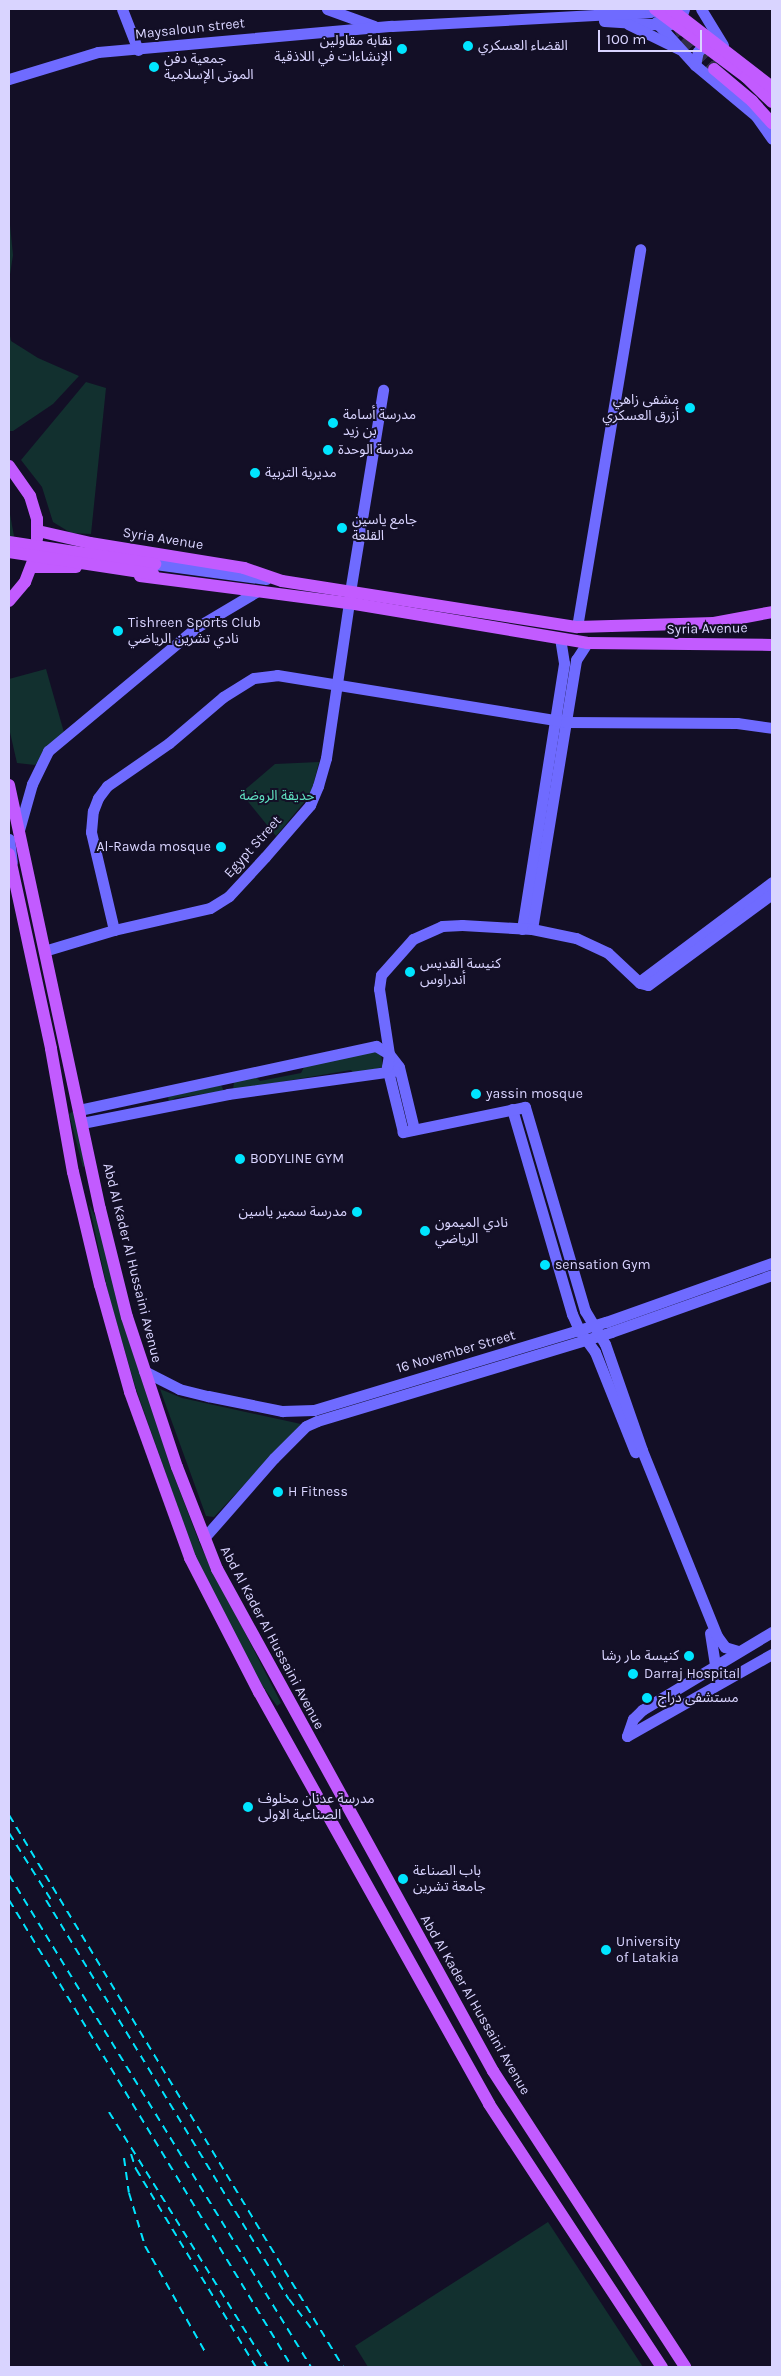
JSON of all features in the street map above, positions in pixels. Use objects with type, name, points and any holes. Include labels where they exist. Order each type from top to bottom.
[{"type":"main road","points":[[671,9],[772,87]]},
{"type":"main road","points":[[648,10],[746,77],[772,102]]},
{"type":"main road","points":[[714,70],[752,100],[772,124]]},
{"type":"main road","points":[[9,466],[30,496],[38,531],[32,567],[9,601]]},
{"type":"main road","name":"Syria Avenue","points":[[38,531],[90,544],[244,568],[282,581],[350,598],[560,639],[587,643],[642,646],[766,644]]},
{"type":"main road","points":[[9,542],[154,569]]},
{"type":"main road","points":[[9,552],[154,569]]},
{"type":"main road","points":[[32,567],[98,570],[256,592],[350,598]]},
{"type":"main road","name":"Syria Avenue","points":[[350,598],[576,627],[714,623],[772,612]]},
{"type":"main road","points":[[758,616],[772,618]]},
{"type":"main road","points":[[766,644],[772,637]]},
{"type":"main road","name":"Abd Al Kader Al Hussaini Avenue","points":[[9,785],[91,1167],[144,1371],[217,1569],[493,2071],[685,2367]]},
{"type":"main road","points":[[10,859],[78,1195],[115,1340],[151,1452],[190,1558],[259,1692],[490,2104],[662,2367]]},
{"type":"main road","points":[[73,1172],[83,1173],[91,1167]]},
{"type":"main road","points":[[78,1195],[88,1190],[97,1193]]},
{"type":"main road","points":[[259,1692],[271,1707],[281,1710],[292,1708]]},
{"type":"street","points":[[122,9],[138,50]]},
{"type":"street","points":[[327,9],[377,28]]},
{"type":"street","name":"Maysaloun street","points":[[9,79],[86,54],[377,28],[607,11],[659,9]]},
{"type":"street","points":[[701,9],[723,45]]},
{"type":"street","points":[[648,10],[695,65],[756,116],[772,139]]},
{"type":"street","points":[[682,10],[723,45],[772,80]]},
{"type":"street","name":"Maysaloun street","points":[[377,28],[402,32],[625,21],[676,24],[682,10]]},
{"type":"street","points":[[625,21],[681,49]]},
{"type":"street","points":[[695,65],[695,57],[703,46],[709,42],[723,45]]},
{"type":"street","points":[[576,627],[640,249]]},
{"type":"street","name":"Egypt Street","points":[[44,951],[114,930],[215,906],[229,896],[313,800],[326,758],[383,390]]},
{"type":"street","points":[[154,569],[282,581]]},
{"type":"street","points":[[154,569],[286,595]]},
{"type":"street","points":[[19,830],[32,784],[48,751],[197,627],[256,592]]},
{"type":"street","points":[[527,929],[560,721],[564,663],[560,639]]},
{"type":"street","points":[[560,721],[576,660],[587,643]]},
{"type":"street","points":[[114,930],[91,832],[93,811],[107,786],[169,743],[223,697],[254,678],[271,675],[560,721],[738,723],[772,728]]},
{"type":"street","points":[[9,839],[10,859]]},
{"type":"street","points":[[639,982],[772,882]]},
{"type":"street","points":[[738,1651],[726,1647],[717,1636],[642,1450],[598,1330],[584,1311],[525,1107],[403,1132],[388,1072],[389,1054],[380,1007],[381,975],[413,939],[442,926],[527,929],[576,938],[618,960],[639,982],[652,983],[772,894]]},
{"type":"street","points":[[79,1110],[368,1047],[380,1047],[389,1054],[400,1071],[414,1129]]},
{"type":"street","points":[[82,1122],[228,1094],[400,1071]]},
{"type":"street","points":[[512,1109],[553,1256],[582,1334],[595,1352],[698,1601],[713,1640],[715,1666]]},
{"type":"street","points":[[553,1256],[567,1248]]},
{"type":"street","name":"16 November Street","points":[[598,1330],[772,1263]]},
{"type":"street","name":"16 November Street","points":[[144,1371],[179,1389],[208,1396],[299,1412],[314,1410],[431,1379],[598,1330],[772,1275]]},
{"type":"street","name":"16 November Street","points":[[204,1538],[236,1498],[306,1426],[431,1379]]},
{"type":"street","points":[[772,1632],[642,1710],[634,1719],[627,1736],[772,1654]]},
{"type":"green space","points":[[9,226],[13,255],[9,281]]},
{"type":"green space","points":[[9,331],[11,341],[38,358],[79,376],[53,404],[13,431],[9,431]]},
{"type":"green space","points":[[86,382],[106,388],[91,534],[71,533],[53,522],[42,487],[21,460]]},
{"type":"green space","points":[[9,509],[14,536],[9,564]]},
{"type":"green space","points":[[46,669],[65,736],[35,765],[17,763],[9,728],[9,679]]},
{"type":"green space","name":"حديقة الروضة","points":[[319,762],[311,794],[276,836],[241,793],[275,764]]},
{"type":"green space","points":[[375,1051],[381,1054],[383,1067],[354,1074],[351,1070],[233,1090],[234,1082],[256,1077],[260,1081],[301,1073],[304,1067]]},
{"type":"green space","points":[[221,1085],[224,1091],[175,1098],[169,1103],[168,1097]]},
{"type":"green space","points":[[75,1110],[85,1166],[83,1167],[69,1114]]},
{"type":"green space","points":[[89,1204],[101,1228],[168,1460],[201,1547],[281,1703],[277,1706],[259,1681],[195,1556],[136,1389],[109,1297]]},
{"type":"green space","points":[[160,1389],[182,1398],[301,1424],[214,1517],[206,1516]]},
{"type":"green space","points":[[548,2222],[643,2367],[368,2367],[355,2346]]},
{"type":"tunnel","points":[[678,24],[684,38],[714,69]]},
{"type":"railway","points":[[9,1815],[343,2367]]},
{"type":"railway","points":[[9,1833],[53,1903]]},
{"type":"railway","points":[[9,1875],[311,2367]]},
{"type":"railway","points":[[9,1900],[292,2367]]},
{"type":"railway","points":[[46,1900],[289,2299],[313,2331]]},
{"type":"railway","points":[[109,2112],[268,2367]]},
{"type":"railway","points":[[131,2154],[136,2169],[256,2367]]},
{"type":"railway","points":[[124,2158],[129,2193],[145,2246],[207,2355]]},
{"type":"place","name":"القضاء العسكري","points":[[468,46]]},
{"type":"place","name":"نقابة مقاولين الإنشاءات في اللاذقية","points":[[402,49]]},
{"type":"place","name":"جمعية دفن الموتى الإسلامية","points":[[154,67]]},
{"type":"place","name":"مشفى زاهي أزرق العسكري","points":[[690,408]]},
{"type":"place","name":"مدرسة أسامة بن زيد","points":[[333,423]]},
{"type":"place","name":"مدرسة الوحدة","points":[[328,450]]},
{"type":"place","name":"مديرية التربية","points":[[255,473]]},
{"type":"place","name":"جامع ياسين القلعة","points":[[342,528]]},
{"type":"place","name":"Tishreen Sports Club نادي تشرين الرياضي","points":[[118,631]]},
{"type":"place","name":"Al-Rawda mosque","points":[[221,847]]},
{"type":"place","name":"كنيسة القديس أندراوس","points":[[410,972]]},
{"type":"place","name":"yassin mosque","points":[[476,1094]]},
{"type":"place","name":"BODYLINE GYM","points":[[240,1159]]},
{"type":"place","name":"مدرسة سمير ياسين","points":[[357,1212]]},
{"type":"place","name":"نادي الميمون الرياضي","points":[[425,1231]]},
{"type":"place","name":"sensation Gym","points":[[545,1265]]},
{"type":"place","name":"H Fitness","points":[[278,1492]]},
{"type":"place","name":"كنيسة مار رشا","points":[[689,1656]]},
{"type":"place","name":"Darraj Hospital","points":[[633,1674]]},
{"type":"place","name":"مستشفى دراج","points":[[647,1698]]},
{"type":"place","name":"مدرسة عدنان مخلوف الصناعية الاولى","points":[[248,1807]]},
{"type":"place","name":"باب الصناعة جامعة تشرين","points":[[403,1879]]},
{"type":"place","name":"University of Latakia","points":[[606,1950]]}]
